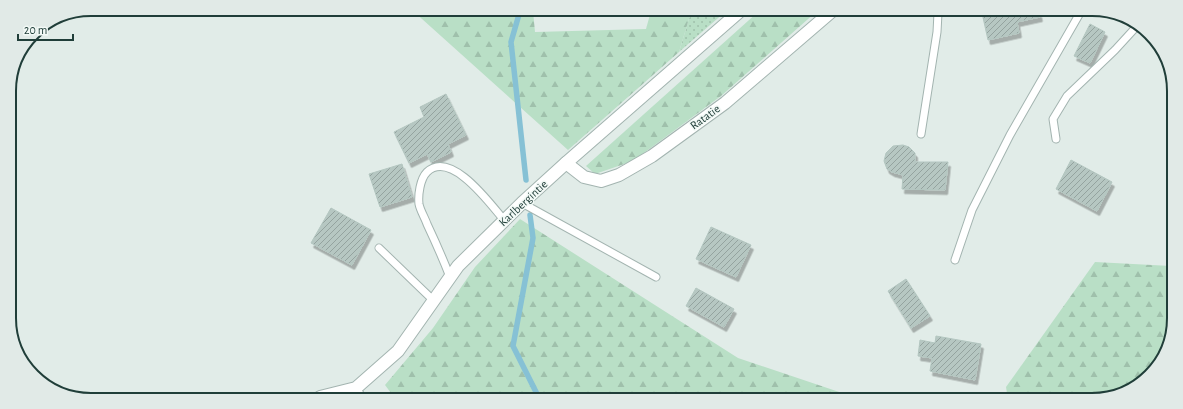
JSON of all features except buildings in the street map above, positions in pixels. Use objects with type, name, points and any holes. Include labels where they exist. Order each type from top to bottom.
[{"type":"street","name":"Karlbergintie","points":[[359,392],[398,352],[458,266],[504,220],[566,163],[734,16]]},
{"type":"street","name":"Ratatie","points":[[566,163],[584,177],[601,181],[620,175],[652,156],[725,103],[826,16]]},
{"type":"lane","points":[[921,134],[937,32],[938,16]]},
{"type":"lane","points":[[955,260],[972,210],[979,196],[1010,135],[1078,16]]},
{"type":"lane","points":[[1056,139],[1054,119],[1067,96],[1115,50],[1134,29]]},
{"type":"lane","points":[[450,277],[419,204],[421,181],[426,173],[433,168],[444,167],[456,171],[470,182],[504,220]]},
{"type":"lane","points":[[522,203],[656,277]]},
{"type":"lane","points":[[379,248],[434,301]]},
{"type":"green space","points":[[419,16],[533,16],[535,32],[646,29],[650,16],[690,16],[679,52],[568,150]]},
{"type":"green space","points":[[690,16],[720,16],[679,52]]},
{"type":"green space","points":[[754,16],[811,16],[721,96],[633,161],[595,174],[586,166]]},
{"type":"green space","points":[[520,219],[738,358],[842,393],[391,393],[385,385],[433,328],[475,267]]},
{"type":"green space","points":[[1095,262],[1167,266],[1167,318],[1163,342],[1154,359],[1138,377],[1120,387],[1097,393],[1007,393],[1006,387]]},
{"type":"waterway","points":[[519,16],[511,42],[526,180]]},
{"type":"waterway","points":[[530,215],[533,238],[513,346],[536,393]]}]
